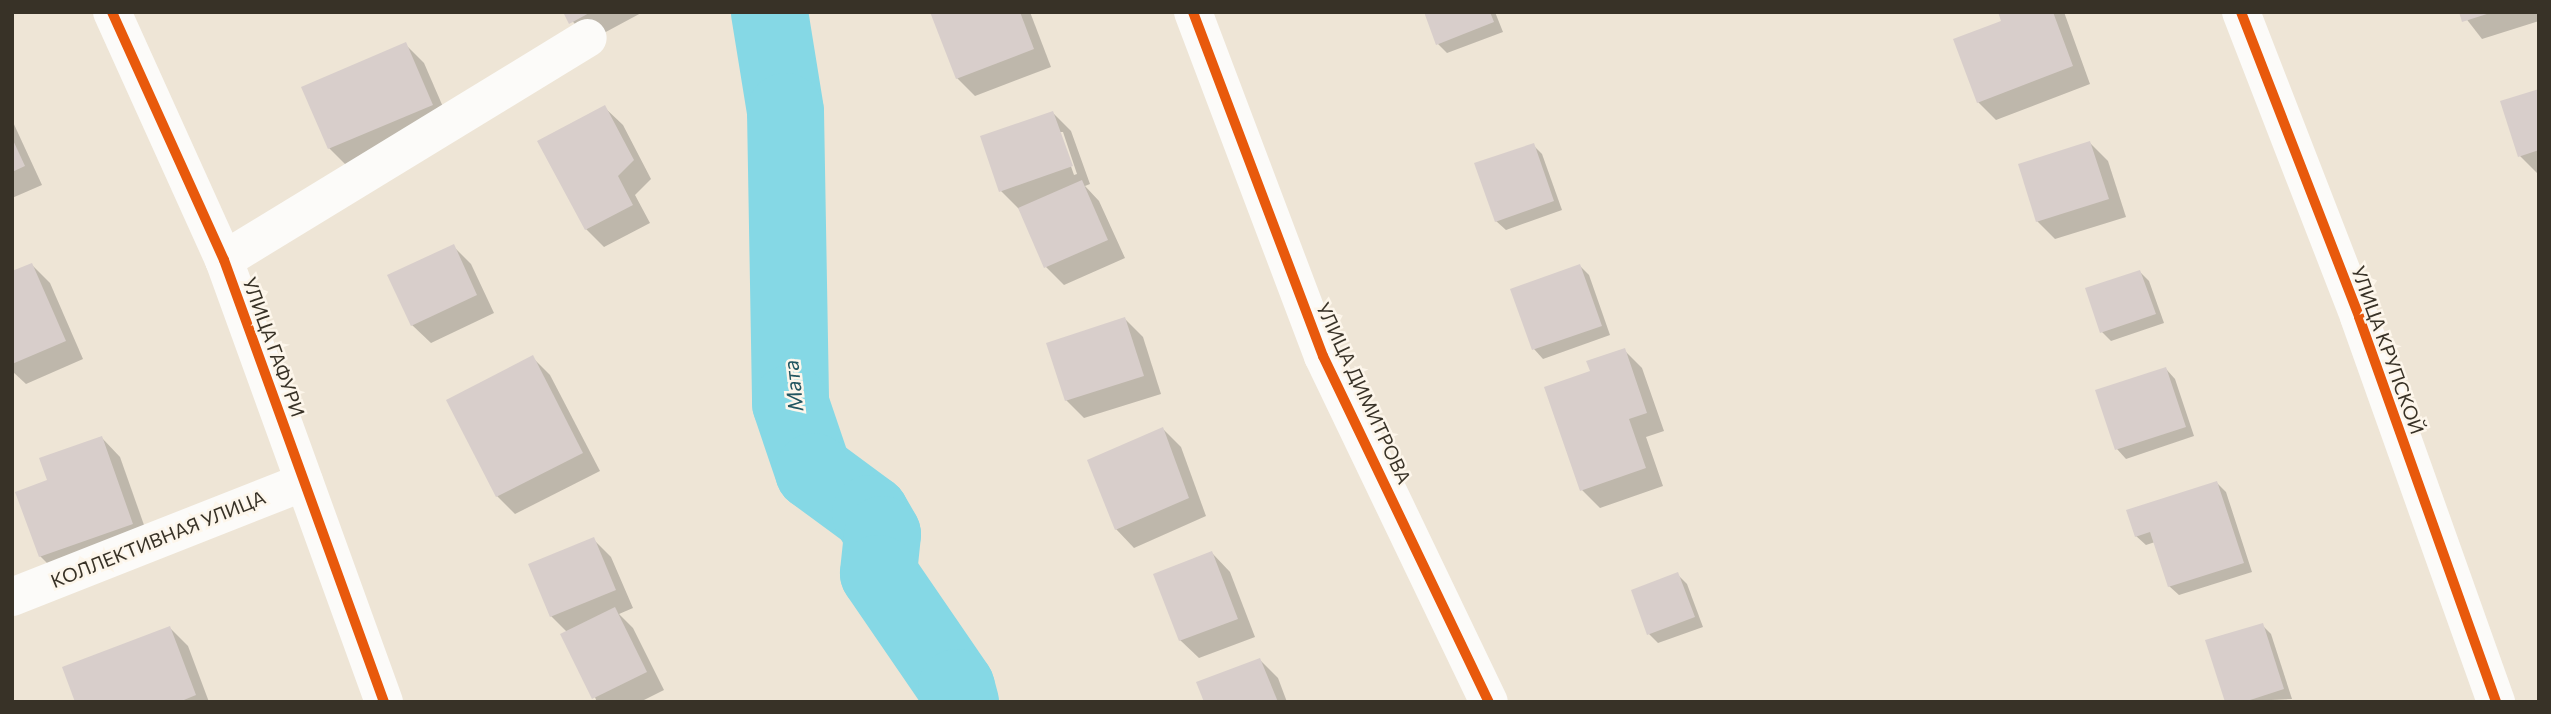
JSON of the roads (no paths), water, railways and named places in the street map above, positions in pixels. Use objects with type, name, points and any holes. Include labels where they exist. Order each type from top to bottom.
[{"type":"street","name":"УЛИЦА ГАФУРИ","points":[[112,12],[223,260],[384,702]]},
{"type":"street","name":"УЛИЦА ДИМИТРОВА","points":[[1193,12],[1323,356],[1489,702]]},
{"type":"street","name":"УЛИЦА КРУПСКОЙ","points":[[2241,12],[2359,317],[2496,702]]},
{"type":"street","points":[[223,260],[587,38]]},
{"type":"street","name":"КОЛЛЕКТИВНАЯ УЛИЦА","points":[[12,597],[304,482]]},
{"type":"waterway","name":"Мата","points":[[769,12],[785,111],[790,403],[813,471],[870,513],[882,534],[878,573],[956,687],[960,702]]}]
